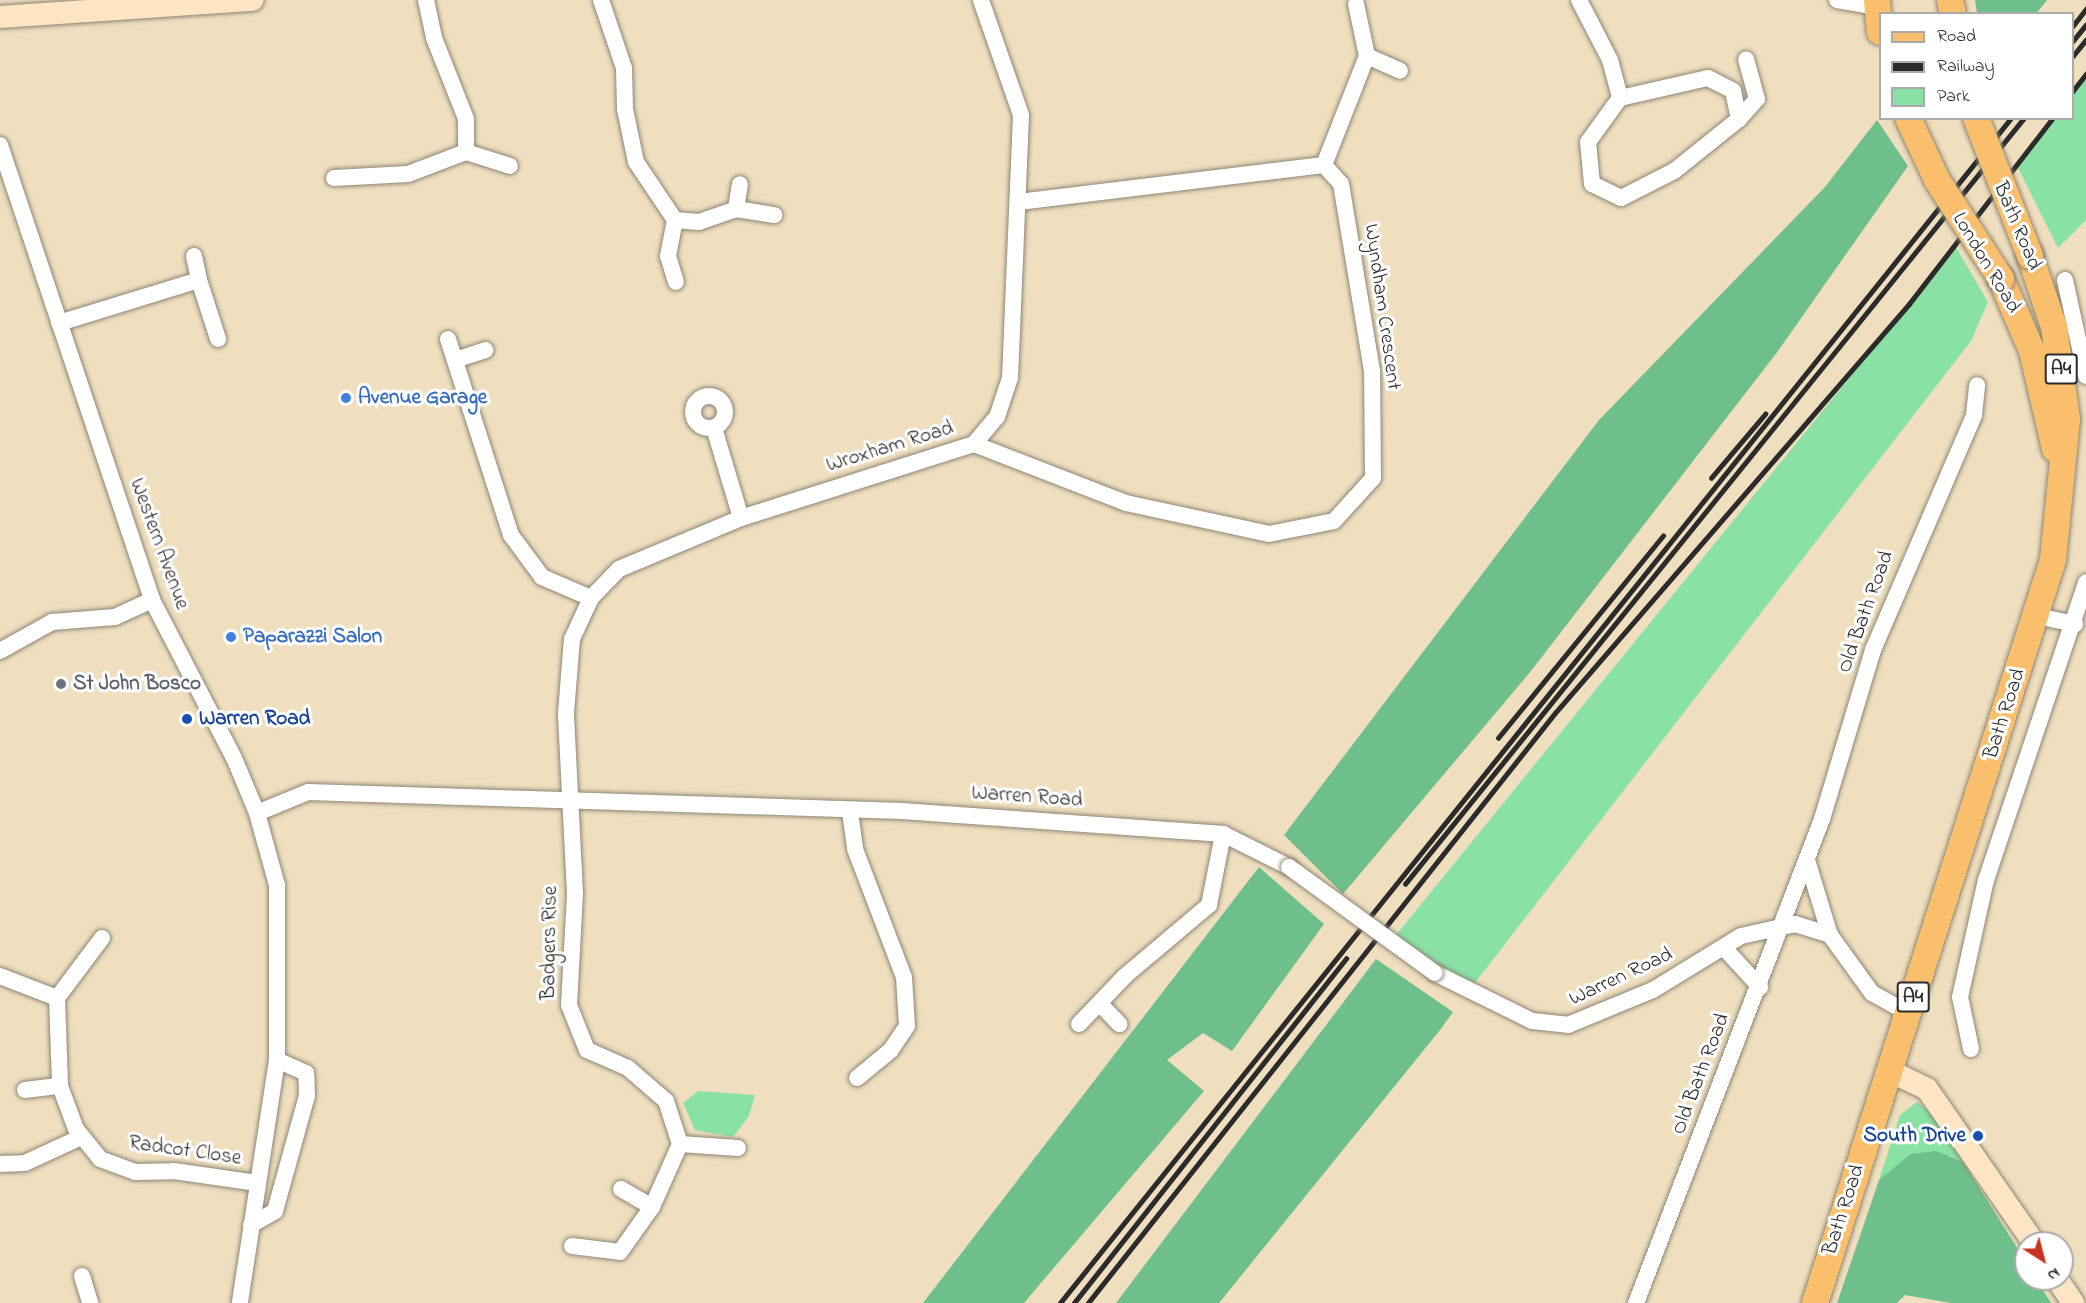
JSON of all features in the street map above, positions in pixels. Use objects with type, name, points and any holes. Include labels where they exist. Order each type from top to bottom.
[{"type":"main road","points":[[0,16],[252,0]]},
{"type":"main road","name":"London Road","points":[[1909,120],[1941,188],[2001,279],[2034,361],[2061,485]]},
{"type":"main road","name":"Bath Road","points":[[1815,1303],[2037,616],[2053,560],[2067,448],[2063,383],[2048,304],[1977,120]]},
{"type":"main road","points":[[1890,1071],[1927,1089],[2026,1231]]},
{"type":"street","points":[[426,0],[434,38],[466,119],[466,152]]},
{"type":"street","points":[[601,0],[624,68],[625,109],[636,162],[675,220],[668,256],[676,282]]},
{"type":"street","name":"Wroxham Road","points":[[569,801],[572,639],[591,598],[619,569],[741,518],[974,444],[997,417],[1010,378],[1020,202],[1021,115],[981,0]]},
{"type":"street","points":[[1579,0],[1610,60],[1620,98]]},
{"type":"street","points":[[1837,0],[1877,3]]},
{"type":"street","points":[[1020,202],[1324,165],[1367,56],[1356,4]]},
{"type":"street","points":[[1367,56],[1400,71]]},
{"type":"street","points":[[1740,118],[1733,92],[1708,78],[1620,98],[1588,142],[1592,184],[1621,198],[1674,171],[1740,118],[1757,99],[1746,59]]},
{"type":"street","name":"Western Avenue","points":[[0,145],[152,600],[257,813],[278,885],[281,927],[277,1060],[240,1303]]},
{"type":"street","points":[[334,178],[408,174],[466,152],[510,166]]},
{"type":"street","name":"Wyndham Crescent","points":[[974,444],[1126,503],[1269,534],[1334,521],[1373,478],[1372,370],[1341,184],[1324,165]]},
{"type":"street","points":[[736,208],[740,184]]},
{"type":"street","points":[[675,220],[699,222],[736,208],[775,214]]},
{"type":"street","points":[[194,256],[199,280],[218,339]]},
{"type":"street","points":[[58,323],[199,280]]},
{"type":"street","points":[[2065,280],[2086,376]]},
{"type":"street","points":[[448,339],[511,535],[542,577],[591,598]]},
{"type":"street","points":[[454,360],[485,350]]},
{"type":"street","name":"Old Bath Road","points":[[1636,1303],[1760,987],[1807,860],[1873,650],[1974,415],[1977,385]]},
{"type":"street","points":[[714,428],[741,518]]},
{"type":"street","points":[[1971,1049],[1960,997],[1986,880],[2010,798],[2075,624],[2086,582]]},
{"type":"street","points":[[0,651],[52,622],[115,617],[152,600]]},
{"type":"street","points":[[2037,616],[2075,624]]},
{"type":"street","name":"Warren Road","points":[[257,813],[308,792],[850,812],[903,811],[1223,834],[1288,867],[1435,973],[1532,1021],[1569,1025],[1653,990],[1759,928],[1814,926],[1830,935]]},
{"type":"street","name":"Badgers Rise","points":[[569,801],[576,893],[569,1005],[587,1050],[628,1068],[666,1101],[680,1144]]},
{"type":"street","points":[[850,812],[855,849],[904,977],[907,1026],[891,1050],[857,1078]]},
{"type":"street","points":[[1079,1024],[1209,905],[1223,834]]},
{"type":"street","points":[[1807,860],[1830,935],[1872,993],[1908,1013]]},
{"type":"street","points":[[0,976],[57,998],[102,938]]},
{"type":"street","points":[[1725,949],[1760,987]]},
{"type":"street","name":"Radcot Close","points":[[57,998],[60,1086],[81,1137],[100,1159],[135,1172],[174,1171],[257,1183]]},
{"type":"street","points":[[1100,1004],[1119,1024]]},
{"type":"street","points":[[251,1225],[275,1211],[307,1096],[306,1073],[277,1060]]},
{"type":"street","points":[[26,1090],[60,1086]]},
{"type":"street","points":[[0,1164],[25,1163],[81,1137]]},
{"type":"street","points":[[572,1246],[620,1252],[652,1207],[680,1144],[738,1148]]},
{"type":"street","points":[[621,1189],[652,1207]]},
{"type":"street","points":[[82,1276],[90,1303]]},
{"type":"green space","points":[[1975,0],[2047,0],[2038,12],[1977,12]]},
{"type":"green space","points":[[2086,74],[2086,220],[2058,248],[2017,166],[2052,120],[2074,120],[2074,91]]},
{"type":"green space","points":[[1877,120],[1908,166],[1778,351],[1531,671],[1343,894],[1284,835],[1599,420],[1825,187]]},
{"type":"green space","points":[[1956,247],[1988,302],[1971,341],[1471,988],[1396,935]]},
{"type":"green space","points":[[1259,867],[1324,924],[1232,1051],[1203,1033],[1167,1060],[1204,1091],[1024,1303],[923,1303]]},
{"type":"green space","points":[[1376,959],[1453,1012],[1440,1030],[1219,1303],[1116,1303]]},
{"type":"green space","points":[[698,1091],[755,1095],[749,1116],[733,1137],[695,1130],[683,1103]]},
{"type":"green space","points":[[1917,1102],[1937,1117],[1963,1162],[1950,1156],[1879,1180],[1900,1115]]},
{"type":"green space","points":[[1936,1151],[1963,1162],[2014,1243],[2014,1291],[2044,1291],[2051,1303],[1951,1303],[1905,1295],[1897,1303],[1837,1303],[1879,1180],[1911,1154]]},
{"type":"railway","points":[[2074,24],[2086,9]]},
{"type":"railway","points":[[2074,40],[2086,25]]},
{"type":"railway","points":[[2074,55],[2086,40]]},
{"type":"railway","points":[[2074,89],[2086,74]]},
{"type":"railway","points":[[1060,1303],[2009,120]]},
{"type":"railway","points":[[1405,884],[2022,120]]},
{"type":"railway","points":[[1088,1303],[1555,713],[1909,304],[2051,120]]},
{"type":"railway","points":[[1711,478],[1765,414]]},
{"type":"railway","points":[[1498,738],[1663,536]]},
{"type":"railway","points":[[1074,1303],[1346,959]]},
{"type":"place","name":"Avenue Garage","points":[[346,398]]},
{"type":"place","name":"Paparazzi Salon","points":[[231,637]]},
{"type":"place","name":"St John Bosco","points":[[61,684]]},
{"type":"place","name":"Warren Road","points":[[187,719]]},
{"type":"place","name":"South Drive","points":[[1978,1136]]}]
